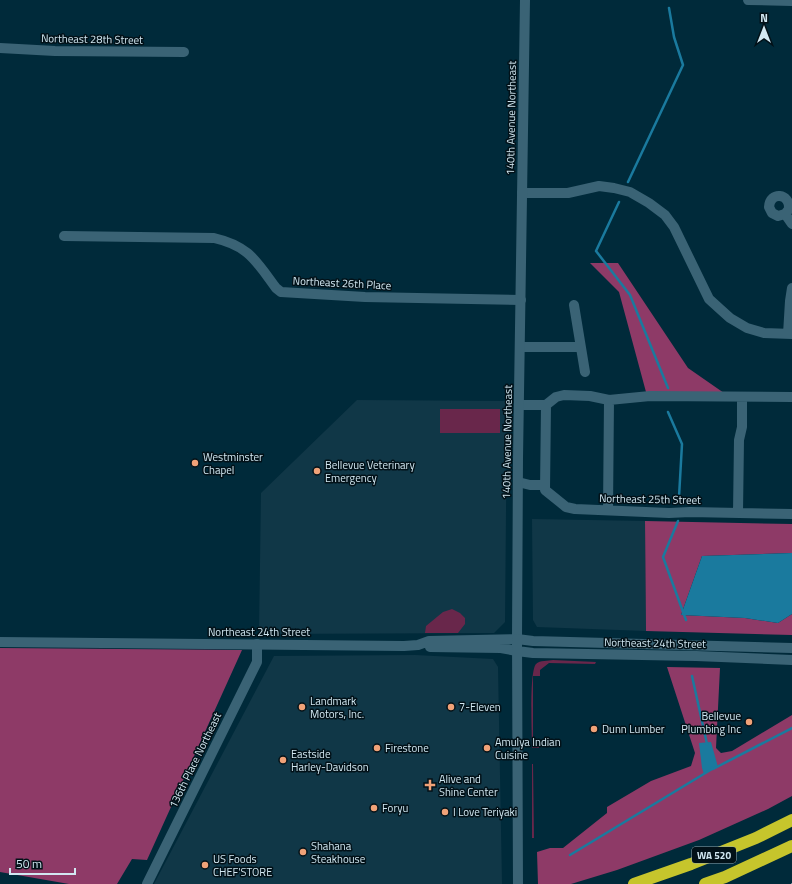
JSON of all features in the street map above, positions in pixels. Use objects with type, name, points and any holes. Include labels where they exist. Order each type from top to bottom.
[{"type":"highway","name":"WA 520","points":[[634,884],[691,864],[749,841],[792,820]]},
{"type":"highway","name":"WA 520","points":[[705,884],[725,877],[792,846]]},
{"type":"street","name":"140th Avenue Northeast","points":[[518,884],[518,482],[525,0]]},
{"type":"street","points":[[748,0],[792,1]]},
{"type":"street","name":"Northeast 28th Street","points":[[0,48],[55,51],[184,52]]},
{"type":"street","points":[[522,193],[568,193],[599,186],[630,192],[649,203],[665,215],[674,227],[709,298],[730,318],[747,328],[764,333],[790,334],[790,301],[792,288]]},
{"type":"street","points":[[785,214],[792,224]]},
{"type":"street","name":"Northeast 26th Place","points":[[64,236],[214,238],[228,241],[242,248],[252,256],[276,288],[281,292],[365,297],[521,300]]},
{"type":"street","points":[[574,305],[585,372]]},
{"type":"street","points":[[521,347],[580,347]]},
{"type":"street","points":[[519,405],[546,405],[556,397],[564,395],[590,396],[609,400],[650,396],[792,397]]},
{"type":"street","points":[[738,513],[739,440],[742,427],[742,397]]},
{"type":"street","points":[[608,510],[609,400]]},
{"type":"street","points":[[518,482],[530,485],[545,485],[546,405]]},
{"type":"street","name":"Northeast 25th Street","points":[[545,485],[545,490],[566,507],[575,509],[675,513],[792,514]]},
{"type":"street","name":"Northeast 24th Street","points":[[418,645],[429,641],[517,639],[533,641],[792,648]]},
{"type":"street","name":"Northeast 24th Street","points":[[0,642],[418,645],[450,648],[501,648],[533,653],[792,660]]},
{"type":"street","name":"136th Place Northeast","points":[[147,884],[257,662],[258,644]]},
{"type":"street","points":[[760,658],[766,656],[792,656]]},
{"type":"shaded area","points":[[590,263],[618,263],[688,368],[724,393],[646,392],[619,292]]},
{"type":"shaded area","points":[[357,400],[507,401],[505,622],[494,633],[259,634],[261,493]]},
{"type":"shaded area","points":[[440,409],[500,409],[500,433],[440,433]]},
{"type":"shaded area","points":[[532,519],[645,521],[646,631],[537,627],[533,620]]},
{"type":"shaded area","points":[[645,521],[792,524],[792,553],[702,556],[681,615],[745,618],[778,623],[792,614],[792,635],[646,631]]},
{"type":"shaded area","points":[[452,609],[460,613],[465,618],[465,624],[458,633],[425,633],[426,626],[443,612]]},
{"type":"shaded area","points":[[0,648],[242,650],[147,860],[132,859],[117,884],[69,884],[0,872]]},
{"type":"shaded area","points":[[415,655],[493,659],[498,667],[502,884],[154,884],[274,656]]},
{"type":"shaded area","points":[[553,660],[596,662],[595,664],[549,663],[540,670],[540,676],[533,676],[533,743],[540,743],[539,748],[532,748],[531,718],[532,679],[534,669],[536,664],[542,661]]},
{"type":"shaded area","points":[[667,667],[720,668],[716,748],[721,753],[732,751],[792,715],[792,796],[768,809],[699,840],[617,870],[571,884],[538,884],[537,852],[550,848],[563,848],[607,813],[607,807],[651,781],[691,766],[695,753]]},
{"type":"shaded area","points":[[533,764],[534,838],[532,838]]},
{"type":"water","points":[[792,553],[792,614],[778,623],[745,618],[681,615],[702,556]]},
{"type":"water","points":[[711,742],[718,767],[704,774],[699,743]]},
{"type":"waterway","points":[[628,182],[683,65],[674,37],[669,8]]},
{"type":"waterway","points":[[619,202],[596,251],[630,295],[668,388]]},
{"type":"waterway","points":[[668,412],[682,444],[679,497]]},
{"type":"waterway","points":[[678,521],[663,557],[686,620]]},
{"type":"waterway","points":[[692,676],[707,744]]},
{"type":"waterway","points":[[713,769],[792,728]]},
{"type":"waterway","points":[[570,855],[712,768]]},
{"type":"place","name":"Westminster Chapel","points":[[195,463]]},
{"type":"place","name":"Bellevue Veterinary Emergency","points":[[317,471]]},
{"type":"place","name":"Landmark Motors, Inc.","points":[[302,707]]},
{"type":"place","name":"7-Eleven","points":[[451,707]]},
{"type":"place","name":"Bellevue Plumbing Inc","points":[[749,722]]},
{"type":"place","name":"Dunn Lumber","points":[[594,729]]},
{"type":"place","name":"Firestone","points":[[377,748]]},
{"type":"place","name":"Amulya Indian Cuisine","points":[[487,748]]},
{"type":"place","name":"Eastside Harley-Davidson","points":[[283,760]]},
{"type":"place","name":"Alive and Shine Center","points":[[430,785]]},
{"type":"place","name":"Foryu","points":[[374,808]]},
{"type":"place","name":"I Love Teriyaki","points":[[445,812]]},
{"type":"place","name":"Shahana Steakhouse","points":[[303,852]]},
{"type":"place","name":"US Foods CHEF'STORE","points":[[205,865]]}]
